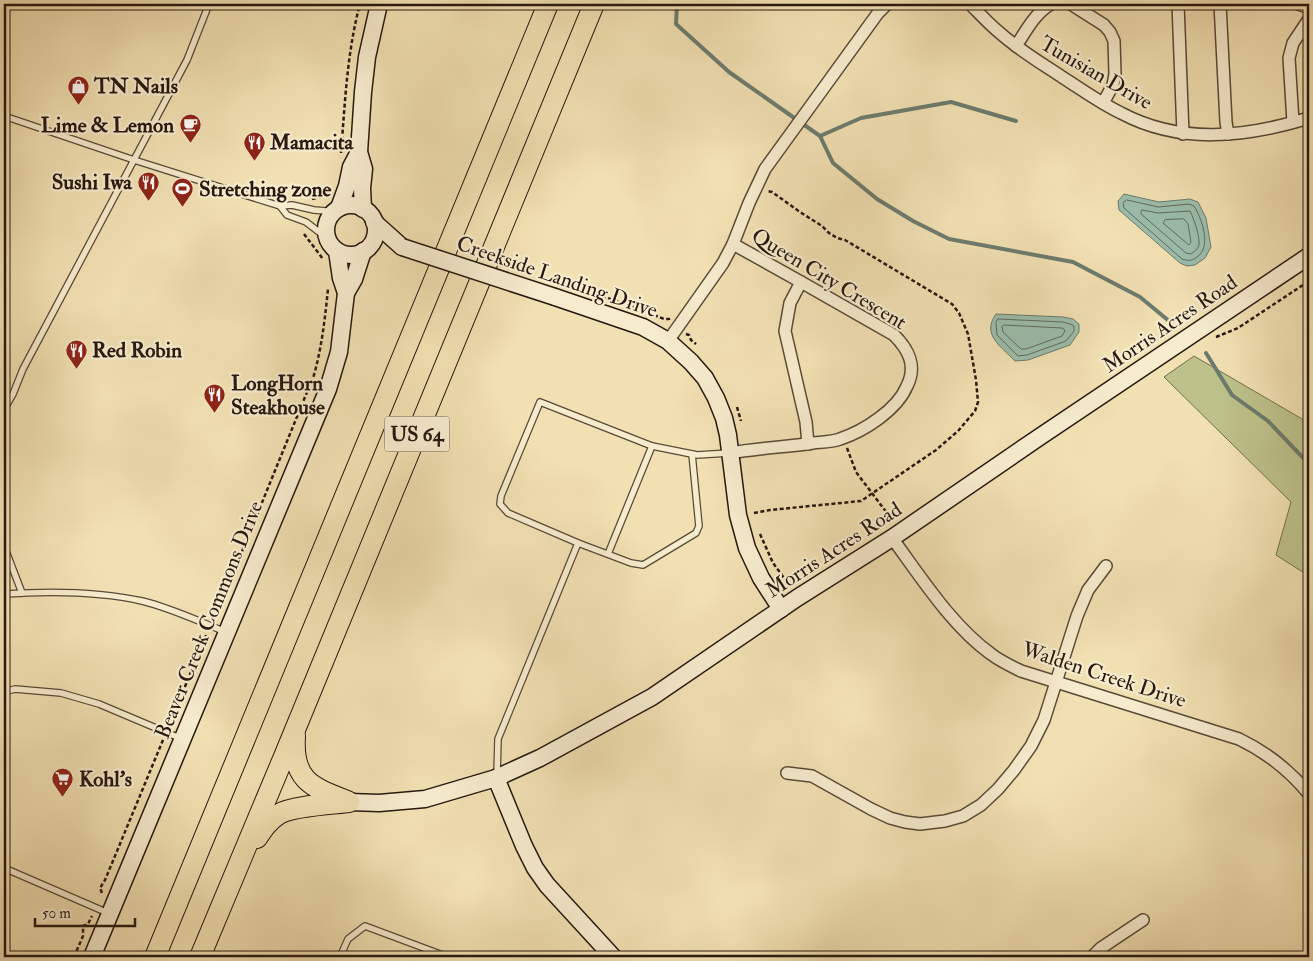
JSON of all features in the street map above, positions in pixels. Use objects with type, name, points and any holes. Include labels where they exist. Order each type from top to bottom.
[{"type":"highway","name":"US 64","points":[[155,957],[548,4]]},
{"type":"highway","name":"US 64","points":[[200,957],[594,4]]},
{"type":"highway","points":[[295,730],[296,757],[304,778],[320,790],[349,802]]},
{"type":"highway","points":[[239,864],[264,828],[280,813],[349,802]]},
{"type":"street","points":[[364,209],[362,188],[364,169],[359,152],[363,92],[367,57],[378,4]]},
{"type":"street","points":[[668,341],[723,263],[765,169],[878,13],[887,4]]},
{"type":"street","name":"Tunisian Drive","points":[[970,4],[1016,46],[1121,114],[1145,124],[1183,134],[1205,136],[1252,132],[1309,118]]},
{"type":"street","points":[[1016,46],[1037,15],[1051,4]]},
{"type":"street","points":[[1178,4],[1183,134]]},
{"type":"street","points":[[1220,4],[1228,134]]},
{"type":"street","points":[[1080,6],[1106,27],[1114,41],[1115,81],[1103,103]]},
{"type":"street","points":[[1294,122],[1289,65],[1290,55],[1293,43],[1309,18]]},
{"type":"street","points":[[337,209],[351,205],[364,209],[372,217],[375,235],[366,249],[357,254],[343,254],[331,257],[333,248],[327,238],[326,225],[337,209],[347,186],[351,167],[359,152]]},
{"type":"street","name":"Creekside Landing Drive","points":[[374,222],[402,247]]},
{"type":"street","name":"Queen City Crescent","points":[[730,453],[839,440],[888,412],[898,402],[910,382],[912,370],[908,352],[894,336],[732,244]]},
{"type":"street","name":"Creekside Landing Drive","points":[[366,249],[402,247],[643,327],[668,341],[705,378],[716,398],[724,418],[738,516],[747,548],[761,578],[781,609]]},
{"type":"street","name":"Beaver Creek Commons Drive","points":[[92,957],[328,389],[339,352],[346,293],[366,249]]},
{"type":"street","name":"Morris Acres Road","points":[[349,802],[425,799],[496,778],[540,758],[652,697],[781,609],[892,538],[1309,256]]},
{"type":"street","name":"Beaver Creek Commons Drive","points":[[331,257],[346,293]]},
{"type":"street","points":[[801,282],[790,302],[785,331],[806,422],[808,444]]},
{"type":"street","name":"Walden Creek Drive","points":[[892,538],[956,622],[992,655],[1021,671],[1056,683],[1239,739],[1257,748],[1279,764],[1308,790]]},
{"type":"street","points":[[787,773],[812,776],[871,809],[890,818],[905,822],[920,824],[945,821],[963,816],[981,805],[998,789],[1031,746],[1044,720],[1077,616],[1088,590],[1106,566]]},
{"type":"street","points":[[496,778],[535,868],[547,885],[613,957]]},
{"type":"street","points":[[1092,957],[1101,948],[1143,920]]},
{"type":"lane","points":[[4,416],[22,369],[187,60],[209,4]]},
{"type":"lane","points":[[1290,4],[1309,11]]},
{"type":"lane","points":[[4,116],[134,160],[280,206],[292,205],[314,210],[337,209]]},
{"type":"lane","points":[[280,206],[287,215],[306,222],[327,238]]},
{"type":"lane","points":[[692,454],[699,526],[696,534],[643,565],[631,563],[578,543],[508,513],[500,504],[501,496],[540,402],[652,446],[692,454],[697,455],[730,453]]},
{"type":"lane","points":[[608,554],[652,446]]},
{"type":"lane","points":[[496,778],[498,739],[578,543]]},
{"type":"lane","points":[[4,546],[22,593]]},
{"type":"lane","points":[[4,594],[99,594],[143,601],[228,632]]},
{"type":"lane","points":[[4,692],[15,689],[61,692],[98,704],[183,739]]},
{"type":"lane","points":[[4,868],[110,914]]},
{"type":"lane","points":[[340,957],[348,940],[365,926],[448,957]]},
{"type":"path","points":[[340,159],[354,25],[360,4]]},
{"type":"path","points":[[306,199],[315,199],[323,196],[335,184]]},
{"type":"path","points":[[755,522],[754,512],[860,501],[936,450],[958,431],[975,411],[978,402],[968,334],[964,322],[952,304],[854,245],[829,233],[822,226],[772,192],[767,191]]},
{"type":"path","points":[[302,232],[331,257]]},
{"type":"path","points":[[1210,341],[1238,328],[1309,281]]},
{"type":"path","points":[[216,610],[230,581],[314,374],[320,354],[329,283]]},
{"type":"path","points":[[847,447],[856,472],[890,517]]},
{"type":"path","points":[[758,529],[773,563],[789,585]]},
{"type":"path","points":[[172,720],[203,642]]},
{"type":"path","points":[[102,892],[100,888],[161,746]]},
{"type":"path","points":[[74,957],[83,936],[83,926],[88,924]]},
{"type":"green space","points":[[1194,356],[1309,423],[1309,576],[1276,555],[1291,502],[1164,377]]},
{"type":"water","points":[[1124,194],[1159,202],[1190,199],[1198,202],[1206,218],[1211,247],[1205,258],[1195,265],[1187,266],[1180,263],[1119,210],[1118,201]]},
{"type":"water","points":[[996,314],[1073,319],[1079,324],[1079,332],[1070,345],[1028,360],[1015,361],[999,345],[992,334],[992,321]]},
{"type":"waterway","points":[[677,4],[676,24],[729,72],[820,136],[833,163],[877,199],[913,221],[949,239],[1073,262],[1140,297],[1169,321]]},
{"type":"waterway","points":[[820,136],[861,118],[951,102],[1016,121]]},
{"type":"waterway","points":[[1206,353],[1232,395],[1268,421],[1309,464]]},
{"type":"place","name":"TN Nails","points":[[78,105]]},
{"type":"place","name":"Lime & Lemon","points":[[190,144]]},
{"type":"place","name":"Mamacita","points":[[254,161]]},
{"type":"place","name":"Sushi Iwa","points":[[148,201]]},
{"type":"place","name":"Stretching zone","points":[[183,208]]},
{"type":"place","name":"Red Robin","points":[[76,369]]},
{"type":"place","name":"LongHorn Steakhouse","points":[[215,414]]},
{"type":"place","name":"Kohl's","points":[[63,798]]}]
